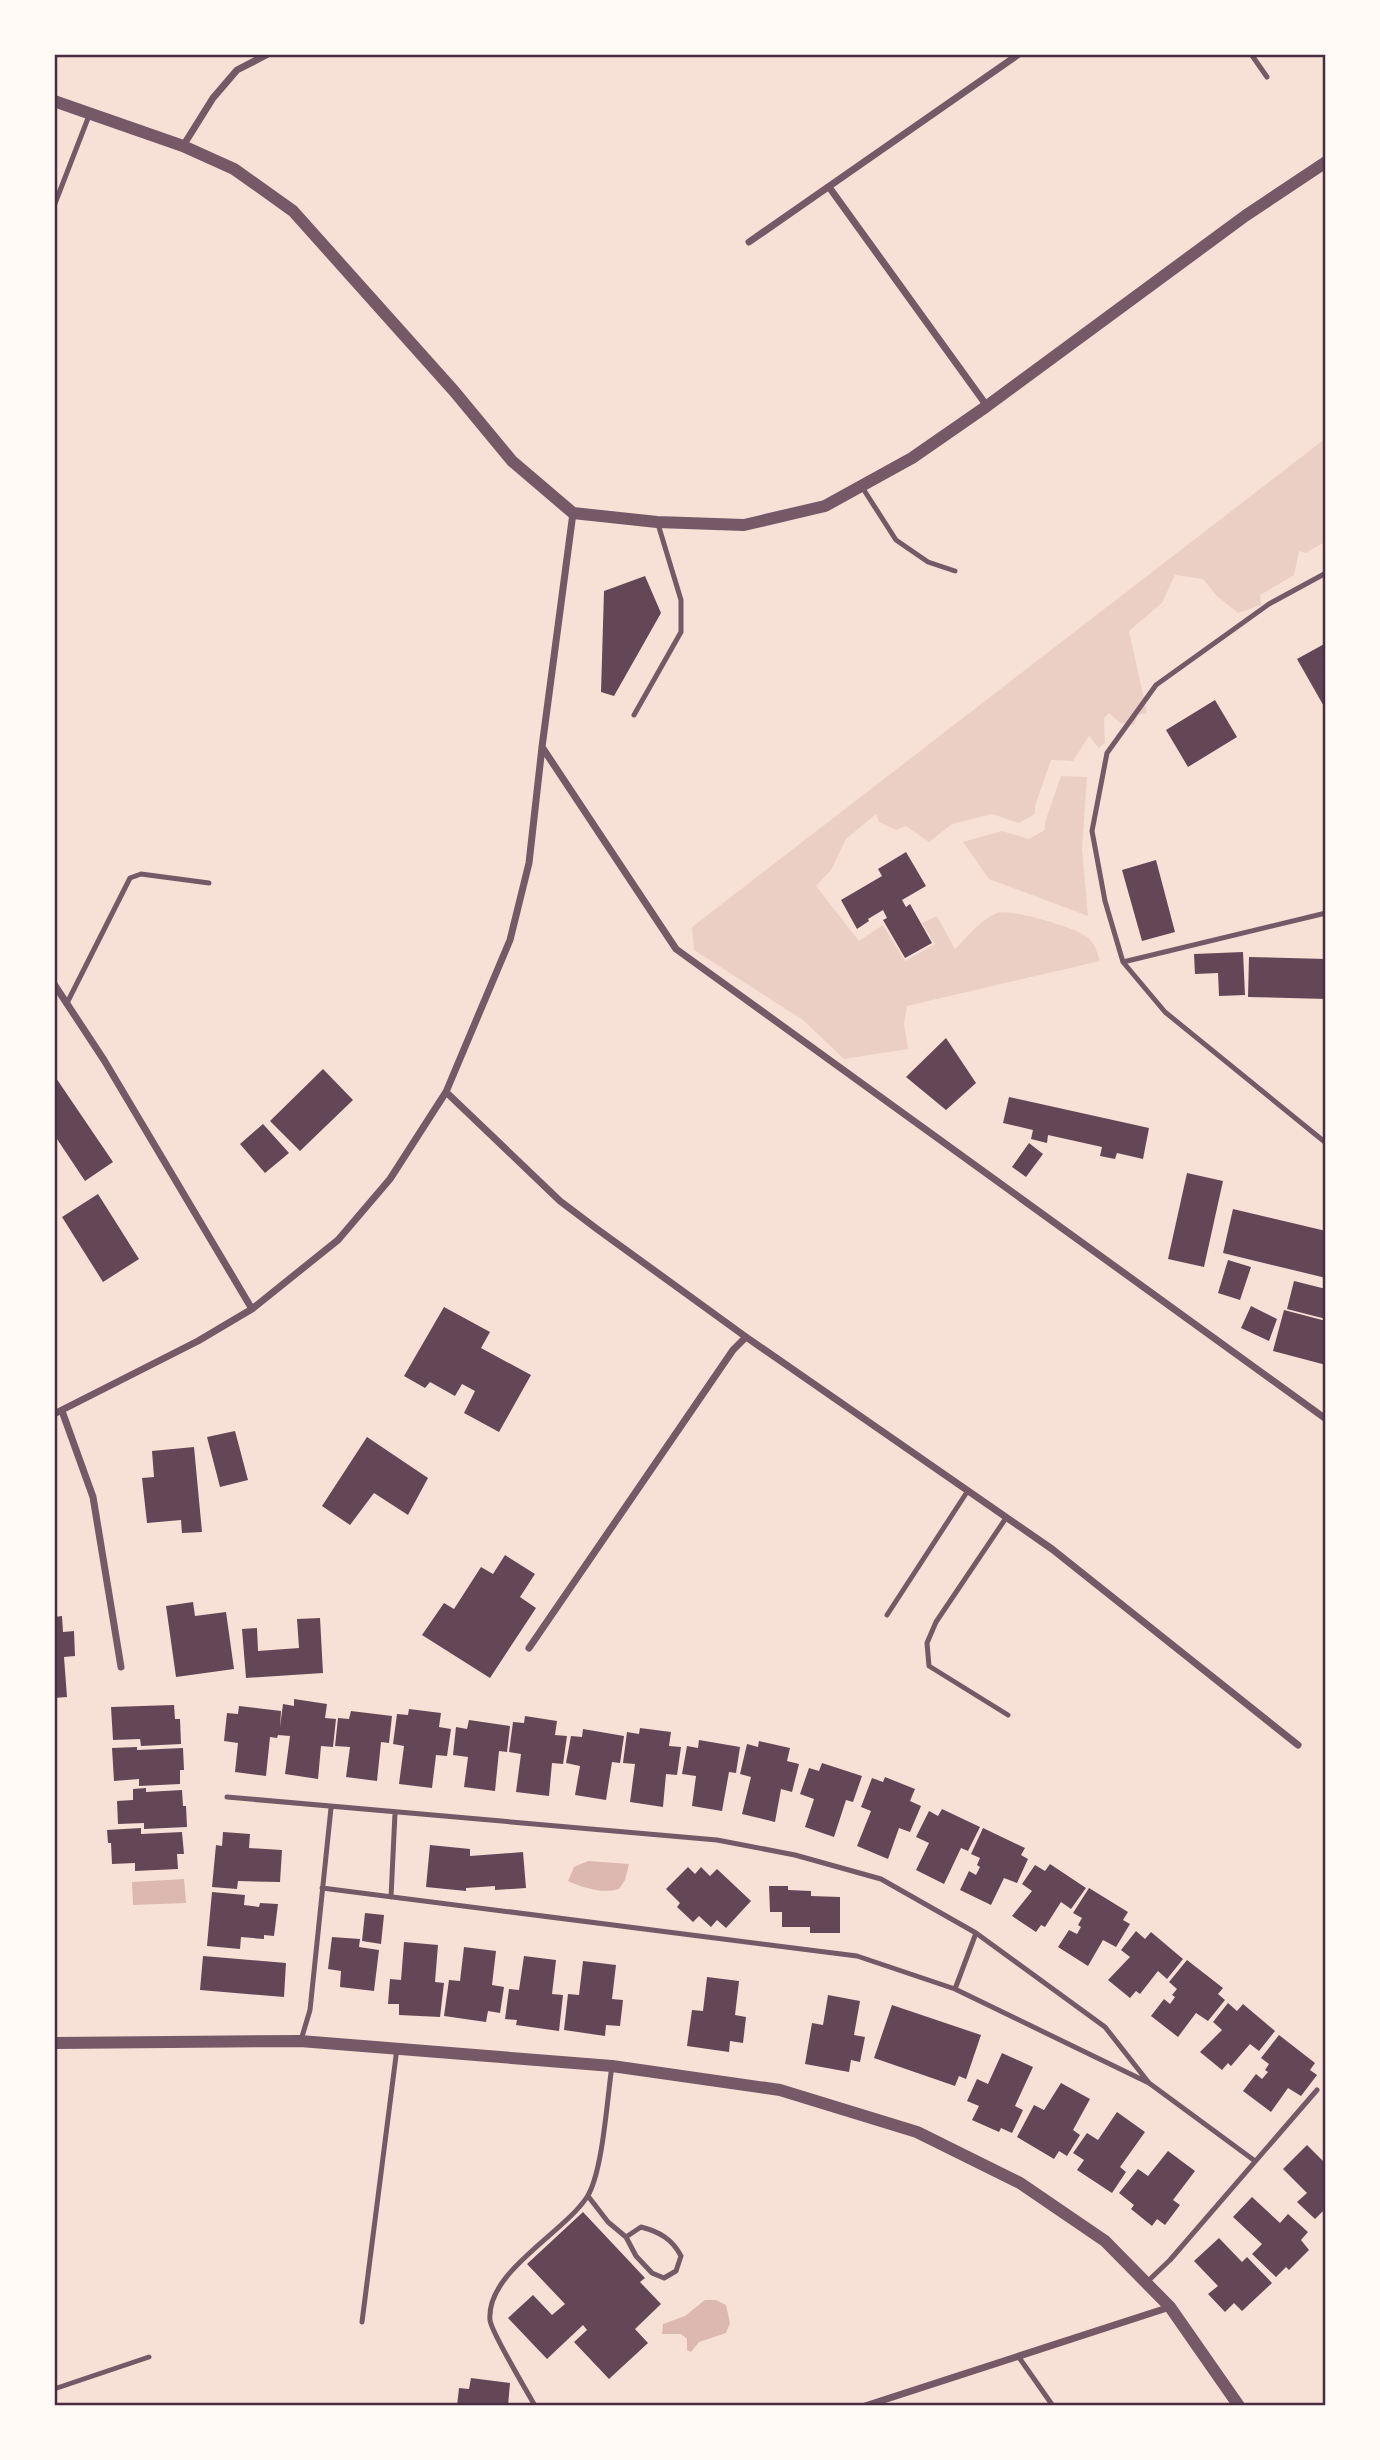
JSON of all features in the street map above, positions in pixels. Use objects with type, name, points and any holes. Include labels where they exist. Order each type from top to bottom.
[{"type":"street","points":[[183,146],[213,98],[237,70],[268,54]]},
{"type":"street","points":[[749,242],[1019,54]]},
{"type":"street","points":[[54,101],[183,146],[234,169],[293,211],[454,391],[512,461],[573,513],[657,522],[744,525],[825,506],[912,458],[1245,216],[1326,162]]},
{"type":"street","points":[[829,187],[987,406]]},
{"type":"street","points":[[121,1667],[93,1497],[58,1412],[198,1341],[252,1309],[338,1240],[390,1179],[446,1092],[510,940],[529,863],[573,513]]},
{"type":"street","points":[[542,747],[676,949],[1326,1419]]},
{"type":"street","points":[[54,984],[104,1060],[252,1309]]},
{"type":"street","points":[[446,1092],[560,1200],[746,1337],[1052,1549],[1298,1745]]},
{"type":"street","points":[[529,1648],[733,1350],[746,1337]]},
{"type":"street","points":[[54,2043],[300,2041],[612,2066],[780,2090],[917,2132],[1020,2183],[1105,2241],[1170,2307],[1239,2406]]},
{"type":"street","points":[[865,2406],[1170,2307]]},
{"type":"lane","points":[[1251,54],[1267,77]]},
{"type":"lane","points":[[54,206],[90,113]]},
{"type":"lane","points":[[861,486],[896,540],[928,562],[955,571]]},
{"type":"lane","points":[[634,715],[681,632],[681,600],[657,522]]},
{"type":"lane","points":[[1326,573],[1269,604],[1156,685],[1107,753],[1093,831],[1105,901],[1123,962],[1165,1012],[1326,1143]]},
{"type":"lane","points":[[67,1003],[130,878],[141,874],[209,883]]},
{"type":"lane","points":[[1123,962],[1326,913]]},
{"type":"lane","points":[[887,1615],[967,1492]]},
{"type":"lane","points":[[1006,1518],[936,1622],[927,1643],[929,1666],[1008,1715]]},
{"type":"lane","points":[[227,1797],[717,1840],[795,1855],[881,1879],[976,1933],[1105,2027],[1149,2083]]},
{"type":"lane","points":[[300,2041],[310,2010],[331,1808]]},
{"type":"lane","points":[[390,1897],[395,1813]]},
{"type":"lane","points":[[323,1888],[857,1955],[955,1989],[1149,2083],[1255,2161]]},
{"type":"lane","points":[[955,1989],[976,1933]]},
{"type":"lane","points":[[362,2322],[397,2048]]},
{"type":"lane","points":[[535,2406],[490,2322],[492,2300],[506,2278],[588,2196],[598,2166],[612,2066]]},
{"type":"lane","points":[[1146,2283],[1170,2260],[1317,2091]]},
{"type":"lane","points":[[588,2196],[608,2222],[626,2237],[636,2256],[652,2273],[664,2278],[676,2271],[681,2256],[675,2244],[658,2231],[641,2227],[626,2237]]},
{"type":"lane","points":[[1018,2356],[1053,2406]]},
{"type":"lane","points":[[54,2389],[149,2357]]},
{"type":"shaded area","points":[[1326,438],[1326,541],[1306,553],[1299,551],[1294,575],[1260,595],[1261,605],[1238,613],[1217,596],[1203,579],[1175,575],[1162,603],[1129,631],[1147,713],[1138,715],[1134,725],[1120,723],[1109,713],[1104,718],[1105,743],[1099,748],[1089,736],[1073,761],[1051,760],[1035,806],[1035,814],[1019,823],[992,814],[952,824],[929,842],[906,826],[896,830],[879,822],[876,814],[846,839],[831,870],[816,886],[859,941],[883,925],[905,961],[935,944],[922,923],[937,916],[955,949],[985,919],[1004,912],[1044,920],[1081,933],[1092,942],[1100,961],[907,1006],[904,1024],[908,1049],[844,1059],[803,1020],[694,950],[692,927]]},
{"type":"shaded area","points":[[1061,776],[1087,777],[1082,849],[1088,916],[989,879],[963,842],[1002,831],[1029,839],[1045,830],[1045,822]]},
{"type":"shaded area","points":[[588,1861],[629,1864],[625,1880],[619,1889],[593,1889],[568,1881],[574,1867]]},
{"type":"shaded area","points":[[184,1879],[186,1903],[133,1905],[132,1882]]},
{"type":"shaded area","points":[[705,2300],[716,2300],[726,2305],[730,2323],[726,2333],[699,2342],[691,2352],[687,2350],[687,2339],[681,2334],[662,2334],[663,2324],[685,2316]]},
{"type":"building","points":[[645,576],[661,613],[614,696],[601,692],[604,591]]},
{"type":"building","points":[[1326,643],[1326,710],[1297,659]]},
{"type":"building","points":[[1215,700],[1237,737],[1188,767],[1166,730]]},
{"type":"building","points":[[906,852],[926,886],[902,900],[906,907],[910,904],[932,943],[905,958],[883,920],[887,918],[883,910],[857,929],[841,900],[882,876],[878,869]]},
{"type":"building","points":[[1156,860],[1175,932],[1142,941],[1122,870]]},
{"type":"building","points":[[1243,952],[1245,995],[1219,996],[1218,973],[1195,974],[1194,954]]},
{"type":"building","points":[[1249,957],[1326,959],[1326,999],[1248,997]]},
{"type":"building","points":[[946,1038],[976,1083],[946,1110],[906,1077]]},
{"type":"building","points":[[323,1069],[353,1100],[300,1151],[270,1121]]},
{"type":"building","points":[[54,1075],[113,1162],[85,1181],[57,1139],[54,1141]]},
{"type":"building","points":[[1009,1097],[1149,1128],[1143,1159],[1117,1153],[1115,1159],[1100,1156],[1102,1147],[1048,1135],[1047,1143],[1031,1139],[1033,1130],[1003,1123]]},
{"type":"building","points":[[263,1124],[289,1153],[265,1173],[240,1144]]},
{"type":"building","points":[[1029,1143],[1043,1154],[1026,1177],[1012,1167]]},
{"type":"building","points":[[1187,1173],[1223,1181],[1204,1267],[1168,1259]]},
{"type":"building","points":[[98,1194],[139,1259],[103,1282],[62,1217]]},
{"type":"building","points":[[1233,1209],[1326,1231],[1326,1278],[1223,1253]]},
{"type":"building","points":[[1228,1260],[1251,1267],[1240,1300],[1218,1293]]},
{"type":"building","points":[[1294,1281],[1326,1289],[1326,1319],[1287,1309]]},
{"type":"building","points":[[1251,1306],[1277,1319],[1269,1341],[1241,1328]]},
{"type":"building","points":[[444,1307],[490,1332],[481,1348],[531,1375],[499,1432],[464,1413],[475,1391],[462,1384],[455,1396],[430,1382],[425,1388],[404,1376]]},
{"type":"building","points":[[1284,1310],[1326,1321],[1326,1365],[1273,1351]]},
{"type":"building","points":[[235,1431],[248,1480],[220,1487],[207,1437]]},
{"type":"building","points":[[367,1437],[428,1478],[408,1515],[374,1493],[350,1525],[322,1506]]},
{"type":"building","points":[[194,1447],[202,1532],[182,1533],[181,1520],[147,1523],[142,1478],[154,1477],[152,1451]]},
{"type":"building","points":[[505,1555],[535,1574],[520,1597],[536,1608],[490,1678],[422,1635],[444,1603],[454,1609],[481,1567],[493,1574]]},
{"type":"building","points":[[193,1602],[195,1616],[226,1612],[234,1669],[176,1677],[166,1606]]},
{"type":"building","points":[[62,1616],[63,1632],[74,1631],[75,1656],[64,1657],[67,1697],[54,1698],[54,1617]]},
{"type":"building","points":[[320,1618],[323,1673],[246,1678],[242,1629],[257,1628],[258,1651],[299,1648],[297,1619]]},
{"type":"building","points":[[294,1699],[327,1704],[325,1718],[336,1719],[333,1747],[321,1746],[318,1779],[285,1774],[290,1736],[270,1737],[266,1776],[235,1772],[238,1743],[224,1741],[227,1713],[238,1714],[239,1706],[281,1711],[280,1727],[283,1704],[294,1706]]},
{"type":"building","points":[[174,1705],[175,1719],[180,1719],[181,1744],[141,1746],[140,1739],[113,1740],[111,1707]]},
{"type":"building","points":[[409,1709],[441,1713],[439,1727],[451,1729],[447,1756],[436,1755],[432,1788],[399,1784],[404,1746],[393,1744],[397,1714],[408,1715]]},
{"type":"building","points":[[351,1711],[392,1716],[389,1743],[381,1742],[377,1781],[346,1777],[350,1747],[335,1746],[338,1718],[349,1719]]},
{"type":"building","points":[[525,1716],[557,1721],[555,1735],[567,1736],[563,1764],[552,1763],[549,1796],[516,1792],[521,1754],[509,1752],[513,1722],[524,1723]]},
{"type":"building","points":[[469,1720],[510,1726],[507,1752],[499,1751],[495,1791],[464,1787],[468,1757],[453,1755],[456,1727],[467,1729]]},
{"type":"building","points":[[640,1728],[671,1732],[669,1746],[681,1747],[677,1775],[666,1774],[663,1807],[630,1802],[635,1764],[623,1763],[627,1732],[639,1734]]},
{"type":"building","points":[[583,1729],[624,1736],[620,1763],[612,1762],[606,1800],[575,1795],[580,1766],[566,1763],[571,1736],[582,1737]]},
{"type":"building","points":[[699,1740],[740,1747],[736,1773],[729,1772],[722,1811],[692,1806],[696,1776],[682,1774],[687,1746],[698,1748]]},
{"type":"building","points":[[759,1741],[790,1748],[787,1761],[799,1764],[792,1792],[781,1789],[775,1822],[742,1814],[751,1777],[740,1774],[747,1744],[758,1747]]},
{"type":"building","points":[[137,1747],[137,1750],[183,1748],[184,1770],[180,1770],[180,1784],[139,1786],[139,1779],[114,1781],[112,1748]]},
{"type":"building","points":[[822,1763],[862,1776],[853,1802],[846,1800],[834,1837],[805,1827],[814,1799],[800,1794],[809,1768],[819,1771]]},
{"type":"building","points":[[885,1777],[915,1789],[910,1801],[921,1806],[910,1832],[899,1828],[888,1859],[857,1846],[871,1811],[861,1807],[872,1778],[883,1782]]},
{"type":"building","points":[[146,1788],[146,1792],[182,1790],[187,1827],[144,1829],[144,1823],[118,1824],[117,1801],[133,1800],[133,1789]]},
{"type":"building","points":[[942,1809],[980,1827],[968,1851],[961,1848],[944,1884],[916,1870],[929,1843],[916,1837],[929,1811],[938,1816]]},
{"type":"building","points":[[141,1828],[141,1834],[182,1832],[184,1854],[177,1854],[178,1869],[135,1871],[135,1863],[112,1864],[107,1830]]},
{"type":"building","points":[[983,1828],[1025,1848],[1021,1855],[1028,1859],[1017,1883],[1004,1878],[991,1905],[960,1890],[969,1871],[976,1875],[980,1867],[977,1865],[980,1858],[971,1854]]},
{"type":"building","points":[[223,1832],[250,1834],[249,1848],[282,1850],[280,1882],[238,1881],[237,1889],[212,1887],[216,1845],[222,1846]]},
{"type":"building","points":[[430,1845],[470,1849],[470,1856],[523,1852],[526,1888],[495,1890],[495,1886],[466,1888],[466,1891],[426,1887]]},
{"type":"building","points":[[1050,1864],[1086,1888],[1071,1909],[1061,1902],[1045,1927],[1041,1925],[1036,1932],[1012,1916],[1032,1891],[1022,1884],[1035,1865],[1045,1871]]},
{"type":"building","points":[[688,1867],[695,1874],[701,1867],[710,1876],[717,1869],[751,1901],[726,1928],[717,1920],[711,1927],[699,1916],[693,1922],[677,1907],[680,1903],[666,1889]]},
{"type":"building","points":[[769,1886],[788,1886],[788,1890],[811,1891],[811,1896],[840,1897],[840,1933],[810,1933],[810,1927],[782,1927],[782,1912],[770,1912]]},
{"type":"building","points":[[1089,1888],[1128,1912],[1123,1920],[1130,1924],[1116,1947],[1103,1940],[1088,1966],[1058,1947],[1069,1930],[1077,1934],[1081,1927],[1078,1925],[1082,1918],[1073,1913]]},
{"type":"building","points":[[212,1892],[245,1895],[244,1905],[259,1907],[260,1903],[278,1904],[274,1936],[264,1935],[264,1939],[241,1937],[240,1949],[207,1946]]},
{"type":"building","points":[[365,1913],[384,1915],[381,1944],[362,1941]]},
{"type":"building","points":[[1136,1931],[1145,1939],[1151,1932],[1183,1959],[1167,1979],[1158,1971],[1140,1994],[1136,1991],[1130,1998],[1108,1980],[1130,1957],[1121,1950]]},
{"type":"building","points":[[332,1937],[360,1939],[359,1947],[379,1950],[374,1991],[340,1987],[341,1971],[328,1969]]},
{"type":"building","points":[[404,1942],[438,1945],[435,1982],[444,1983],[440,2017],[399,2015],[399,2004],[388,2004],[390,1979],[401,1980]]},
{"type":"building","points":[[464,1947],[496,1951],[492,1985],[504,1987],[500,2013],[488,2011],[486,2022],[444,2016],[449,1980],[460,1981]]},
{"type":"building","points":[[203,1956],[286,1963],[284,1997],[200,1990]]},
{"type":"building","points":[[524,1956],[556,1960],[552,1994],[563,1995],[559,2031],[516,2025],[517,2020],[505,2019],[509,1989],[519,1990]]},
{"type":"building","points":[[1187,1960],[1223,1988],[1218,1994],[1225,2000],[1208,2021],[1196,2013],[1178,2037],[1151,2016],[1164,1999],[1170,2004],[1175,1997],[1172,1995],[1177,1989],[1169,1982]]},
{"type":"building","points":[[583,1961],[616,1965],[612,1999],[623,2000],[620,2026],[606,2025],[605,2036],[564,2030],[568,1994],[579,1995]]},
{"type":"building","points":[[707,1977],[739,1981],[735,2015],[746,2017],[743,2043],[730,2041],[729,2052],[687,2046],[692,2010],[703,2011]]},
{"type":"building","points":[[828,1995],[860,2001],[854,2035],[865,2037],[860,2062],[851,2060],[849,2072],[805,2064],[812,2023],[823,2025]]},
{"type":"building","points":[[1228,2003],[1237,2011],[1243,2004],[1275,2031],[1259,2051],[1250,2044],[1231,2066],[1228,2063],[1222,2070],[1200,2052],[1222,2030],[1213,2022]]},
{"type":"building","points":[[892,2005],[981,2035],[966,2079],[959,2076],[955,2086],[874,2058]]},
{"type":"building","points":[[1279,2035],[1315,2063],[1310,2070],[1317,2075],[1301,2096],[1288,2088],[1271,2112],[1243,2091],[1256,2074],[1262,2079],[1268,2072],[1265,2070],[1269,2064],[1261,2058]]},
{"type":"building","points":[[1002,2053],[1033,2067],[1015,2106],[1023,2110],[1012,2133],[1001,2128],[999,2132],[972,2120],[979,2106],[967,2101],[977,2079],[988,2084]]},
{"type":"building","points":[[1061,2083],[1090,2099],[1073,2130],[1080,2135],[1067,2156],[1059,2151],[1054,2159],[1017,2137],[1034,2105],[1044,2110]]},
{"type":"building","points":[[1117,2112],[1145,2132],[1120,2167],[1126,2172],[1112,2193],[1077,2170],[1084,2160],[1073,2153],[1087,2133],[1098,2140]]},
{"type":"building","points":[[1307,2145],[1326,2164],[1326,2212],[1324,2210],[1315,2219],[1297,2202],[1307,2193],[1283,2169]]},
{"type":"building","points":[[1168,2151],[1195,2171],[1173,2200],[1180,2205],[1165,2225],[1157,2219],[1152,2226],[1131,2209],[1134,2205],[1119,2193],[1138,2169],[1148,2176]]},
{"type":"building","points":[[1252,2197],[1280,2223],[1288,2214],[1308,2232],[1301,2240],[1309,2250],[1289,2270],[1286,2267],[1276,2277],[1252,2254],[1262,2244],[1233,2217]]},
{"type":"building","points":[[583,2212],[645,2278],[640,2282],[661,2304],[635,2329],[648,2343],[609,2379],[574,2342],[587,2330],[583,2325],[547,2359],[508,2318],[533,2295],[552,2315],[565,2304],[527,2264]]},
{"type":"building","points":[[1219,2238],[1242,2262],[1247,2257],[1272,2283],[1242,2311],[1234,2303],[1225,2312],[1208,2294],[1218,2286],[1194,2261]]},
{"type":"building","points":[[471,2378],[510,2383],[508,2406],[457,2406],[459,2388],[469,2389]]}]
